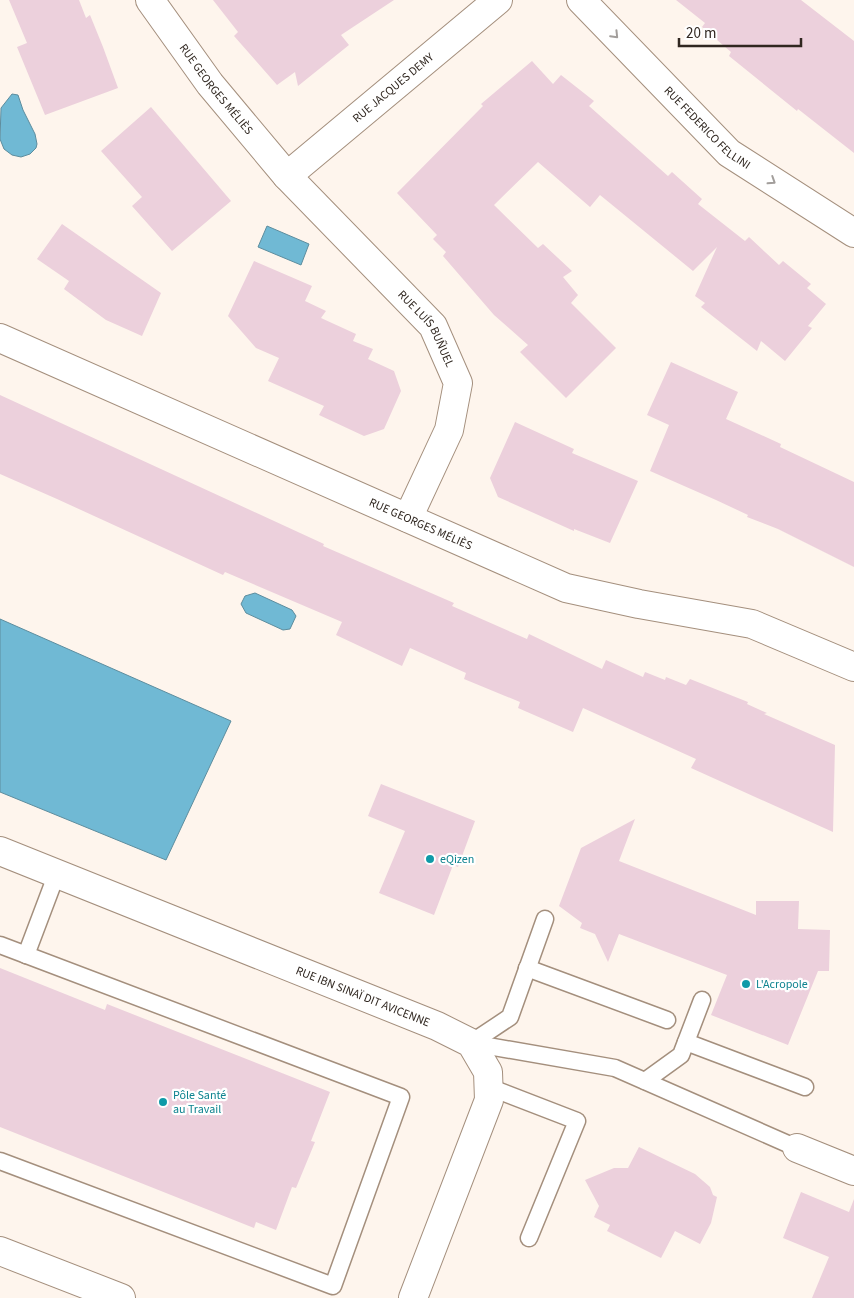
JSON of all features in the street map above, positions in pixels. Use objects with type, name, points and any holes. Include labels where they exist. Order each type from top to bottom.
[{"type":"street","name":"RUE GEORGES MÉLIÈS","points":[[150,0],[210,84],[287,176]]},
{"type":"street","name":"RUE JACQUES DEMY","points":[[287,176],[498,0]]},
{"type":"street","name":"RUE FEDERICO FELLINI","points":[[581,0],[729,153],[854,232]]},
{"type":"street","name":"RUE LUÍS BUÑUEL","points":[[287,176],[433,326],[458,383],[449,430],[408,518]]},
{"type":"street","name":"RUE GEORGES MÉLIÈS","points":[[0,338],[566,588],[639,604],[752,624],[854,667]]},
{"type":"street","name":"RUE IBN SINAÏ DIT AVICENNE","points":[[0,851],[437,1026],[471,1043]]},
{"type":"street","points":[[413,1298],[489,1100],[488,1072],[471,1043]]},
{"type":"street","points":[[798,1148],[854,1171]]},
{"type":"street","points":[[0,1251],[121,1298]]},
{"type":"lane","points":[[26,955],[57,873]]},
{"type":"lane","points":[[471,1043],[510,1017],[545,919]]},
{"type":"lane","points":[[0,944],[401,1097],[333,1286],[0,1161]]},
{"type":"lane","points":[[527,968],[667,1020]]},
{"type":"lane","points":[[645,1081],[681,1055],[702,1000]]},
{"type":"lane","points":[[686,1042],[805,1087]]},
{"type":"lane","points":[[471,1043],[615,1068],[798,1148]]},
{"type":"lane","points":[[490,1087],[577,1120],[529,1238]]},
{"type":"water","points":[[12,94],[18,95],[35,134],[37,144],[30,154],[21,157],[12,155],[4,149],[0,139],[1,108]]},
{"type":"water","points":[[267,226],[309,244],[301,265],[258,247]]},
{"type":"water","points":[[255,593],[292,610],[296,616],[290,629],[283,630],[246,613],[241,604],[245,596]]},
{"type":"water","points":[[0,619],[231,721],[166,860],[0,792]]},
{"type":"building","points":[[9,0],[79,0],[86,18],[90,15],[118,88],[45,115],[17,47],[27,43]]},
{"type":"building","points":[[213,0],[394,0],[341,35],[349,45],[298,86],[295,72],[277,85],[234,36],[238,32]]},
{"type":"building","points":[[676,0],[801,0],[854,41],[854,153],[798,109],[797,111],[729,56],[731,52],[702,27],[705,23]]},
{"type":"building","points":[[532,61],[553,84],[561,75],[594,101],[589,106],[668,176],[672,172],[702,199],[698,204],[745,241],[749,237],[779,265],[783,261],[811,284],[807,288],[826,304],[808,326],[812,328],[785,361],[761,341],[757,351],[701,307],[705,303],[695,296],[717,247],[693,271],[600,195],[590,207],[538,162],[494,205],[538,248],[543,244],[572,271],[563,277],[578,295],[571,303],[616,348],[566,398],[520,352],[528,345],[494,315],[443,256],[446,252],[433,239],[437,235],[397,193],[483,106],[481,104]]},
{"type":"building","points":[[151,107],[231,201],[172,251],[132,206],[142,197],[101,151]]},
{"type":"building","points":[[62,224],[161,293],[142,336],[106,320],[64,289],[69,281],[37,259]]},
{"type":"building","points":[[254,261],[312,286],[305,301],[326,311],[321,318],[356,334],[353,341],[373,349],[368,359],[394,371],[401,391],[384,429],[364,436],[319,415],[324,406],[268,381],[279,358],[256,348],[228,316]]},
{"type":"building","points":[[671,362],[738,392],[726,419],[781,444],[780,447],[854,482],[854,567],[778,529],[747,517],[748,515],[650,471],[669,425],[647,415]]},
{"type":"building","points":[[0,395],[324,544],[323,546],[454,603],[452,606],[527,639],[529,634],[602,669],[606,660],[643,677],[645,672],[665,680],[666,677],[686,685],[690,679],[748,702],[747,704],[767,713],[764,714],[835,745],[833,832],[691,768],[696,759],[583,708],[573,732],[518,708],[520,702],[464,679],[466,673],[410,648],[402,666],[336,635],[342,622],[225,572],[223,575],[0,474]]},
{"type":"building","points":[[515,422],[574,449],[572,453],[638,481],[610,543],[574,529],[574,531],[498,497],[490,478]]},
{"type":"building","name":"eQizen","points":[[381,784],[475,821],[458,867],[453,865],[434,915],[379,893],[405,831],[368,816]]},
{"type":"building","points":[[635,819],[619,861],[756,915],[756,901],[799,901],[798,929],[830,930],[829,971],[818,971],[788,1045],[711,1015],[727,975],[619,934],[608,962],[595,934],[580,928],[582,923],[559,906],[581,848]]},
{"type":"building","name":"Pôle Santé au Travail","points":[[0,968],[105,1010],[107,1004],[330,1092],[311,1141],[315,1142],[296,1188],[292,1187],[276,1230],[256,1222],[254,1228],[0,1127]]},
{"type":"building","points":[[639,1147],[695,1174],[710,1187],[713,1195],[717,1197],[711,1223],[700,1244],[675,1231],[661,1258],[607,1231],[610,1225],[594,1217],[599,1206],[585,1180],[614,1168],[628,1168]]},
{"type":"building","points":[[801,1192],[849,1212],[854,1199],[854,1298],[812,1298],[829,1257],[783,1238]]},
{"type":"place","name":"eQizen","points":[[430,859]]},
{"type":"place","name":"L'Acropole","points":[[746,984]]},
{"type":"place","name":"Pôle Santé au Travail","points":[[163,1102]]}]
